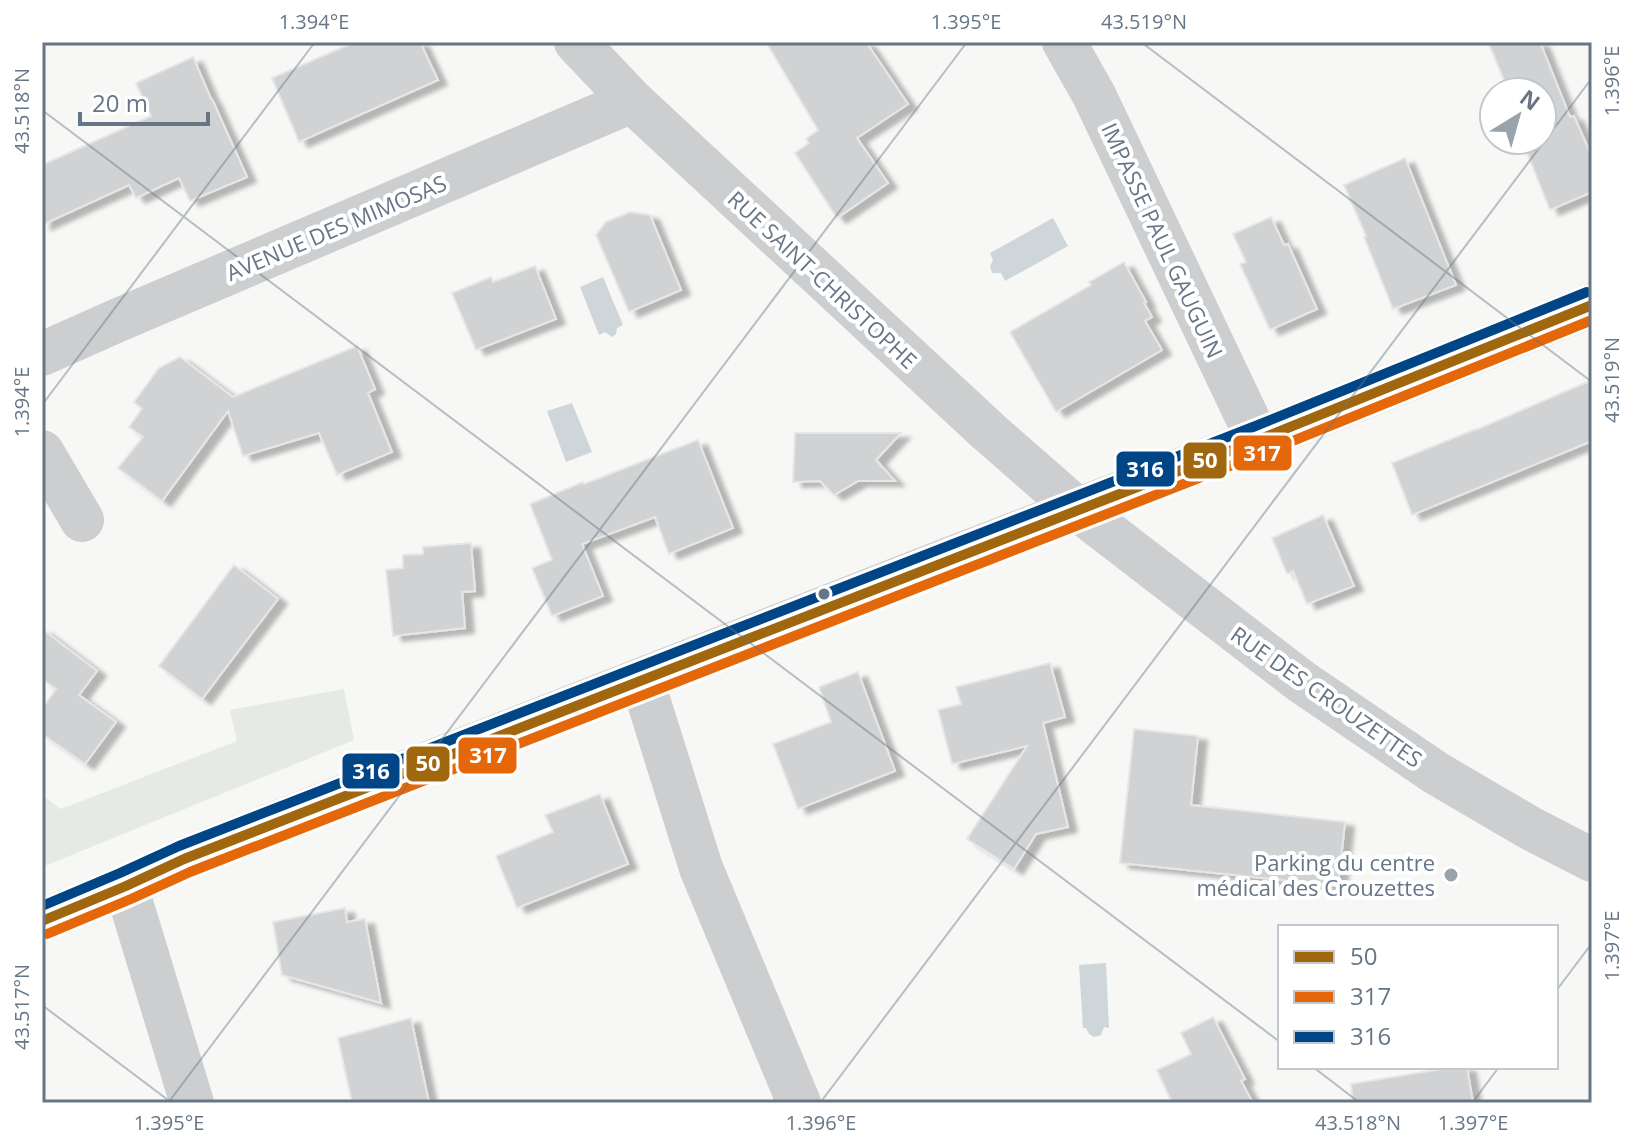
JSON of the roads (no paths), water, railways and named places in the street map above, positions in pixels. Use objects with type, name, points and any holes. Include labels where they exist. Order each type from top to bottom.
[{"type":"street","name":"RUE SAINT-CHRISTOPHE","points":[[576,42],[632,101],[989,432],[1077,509]]},
{"type":"street","name":"IMPASSE PAUL GAUGUIN","points":[[1064,42],[1094,95],[1258,440]]},
{"type":"street","name":"AVENUE DES MIMOSAS","points":[[42,354],[632,101]]},
{"type":"street","points":[[42,921],[184,859],[1258,440],[1592,305]]},
{"type":"street","points":[[42,452],[82,520]]},
{"type":"street","name":"RUE DES CROUZETTES","points":[[1077,509],[1156,572],[1326,698],[1436,773],[1592,860]]},
{"type":"street","points":[[640,680],[701,868],[799,1103]]},
{"type":"street","points":[[126,886],[192,1103]]},
{"type":"place","name":"Parking du centre médical des Crouzettes","points":[[1451,875]]}]
